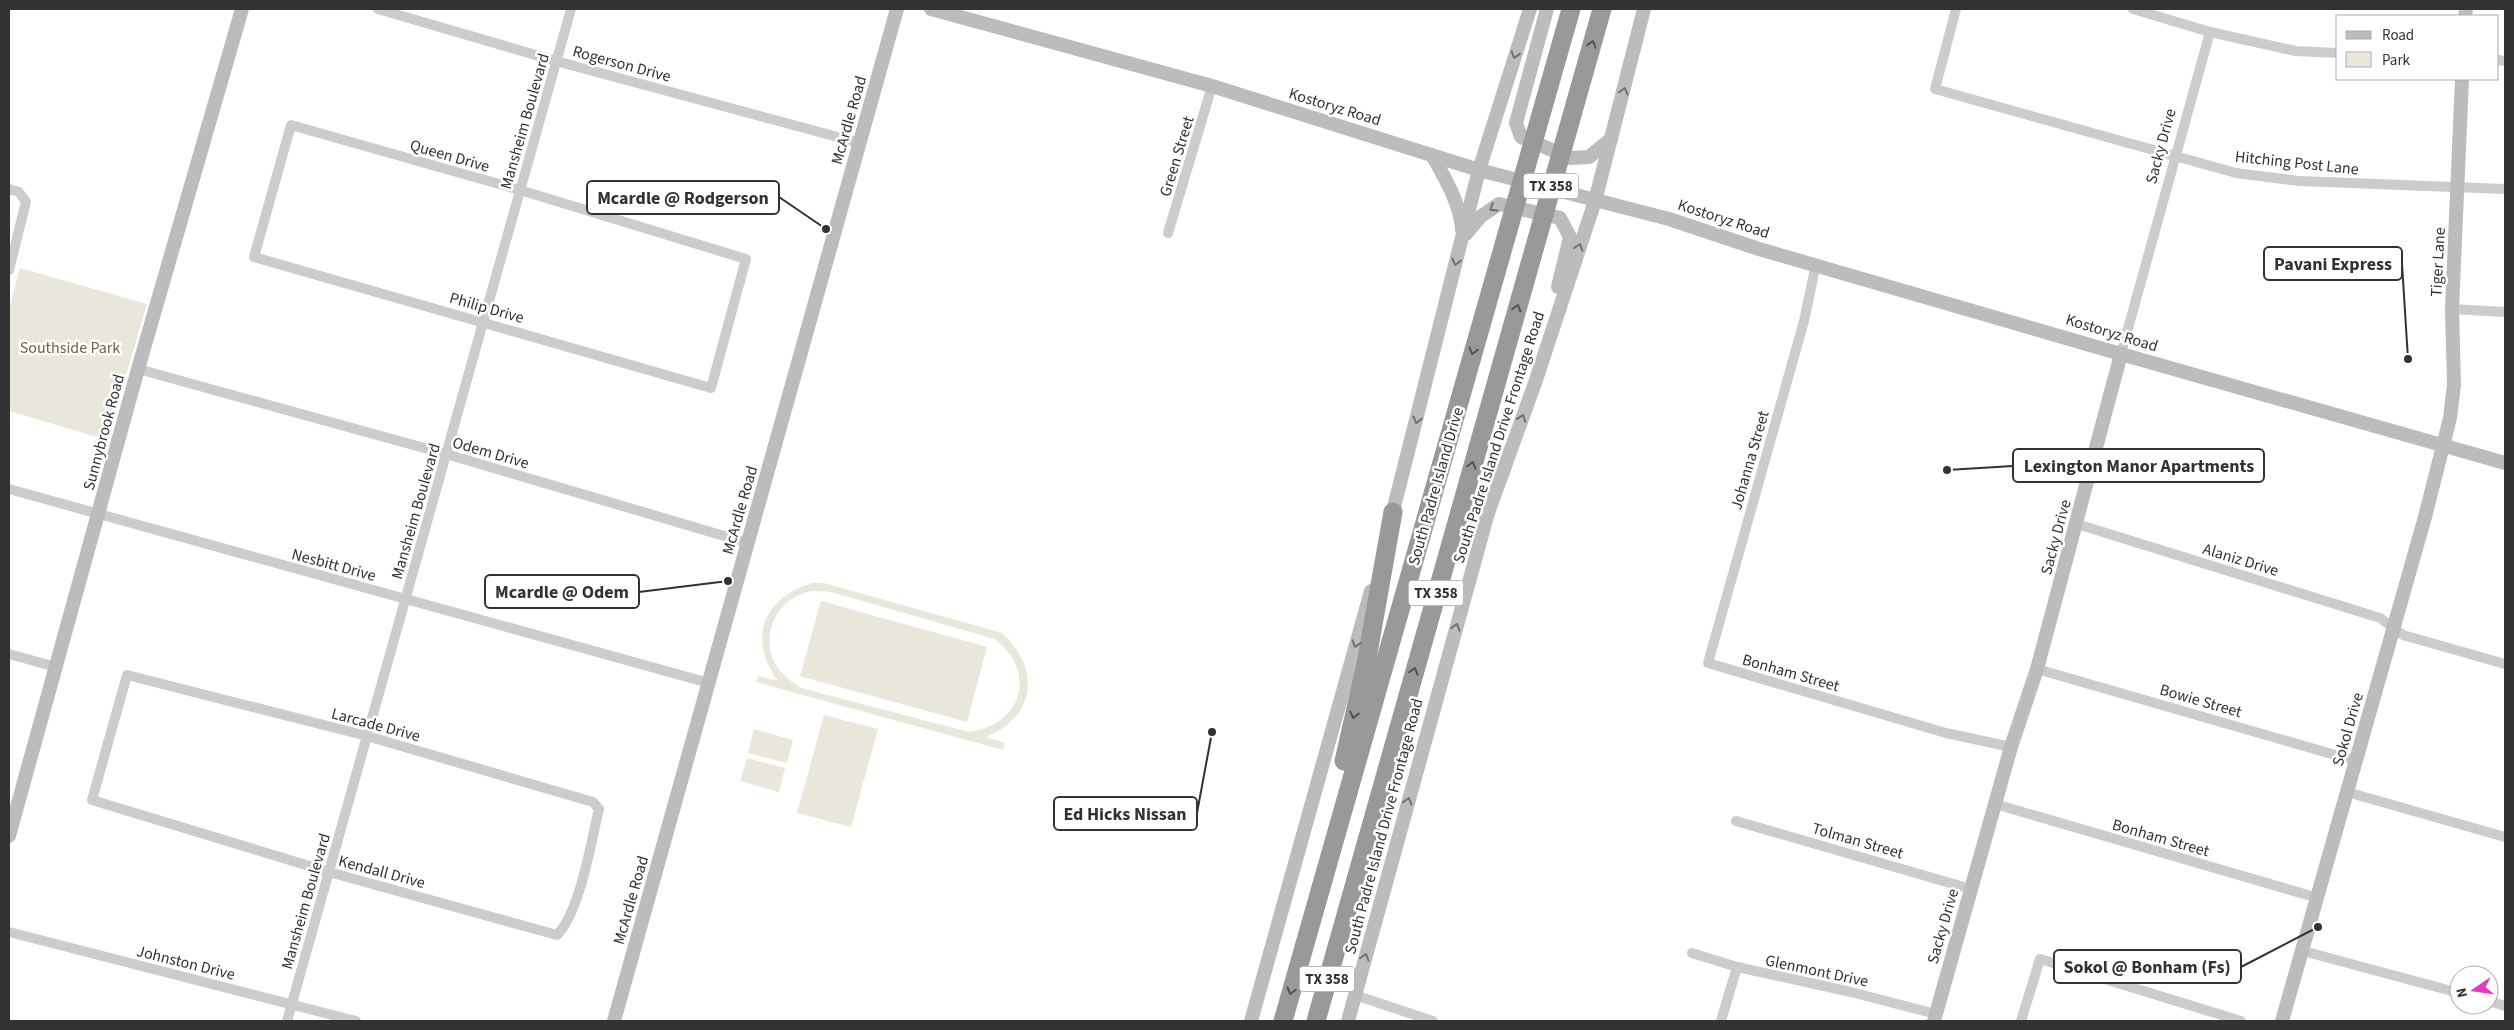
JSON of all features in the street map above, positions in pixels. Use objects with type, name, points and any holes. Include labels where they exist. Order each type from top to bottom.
[{"type":"highway","name":"South Padre Island Drive","points":[[1283,1021],[1571,9]]},
{"type":"highway","name":"South Padre Island Drive","points":[[1316,1021],[1602,9]]},
{"type":"highway","points":[[1299,961],[1366,664],[1393,512]]},
{"type":"main road","name":"Sunnybrook Road","points":[[9,836],[12,817],[56,667],[138,369],[242,9]]},
{"type":"main road","name":"McArdle Road","points":[[614,1021],[897,9]]},
{"type":"main road","name":"Kostoryz Road","points":[[931,9],[1212,86],[1479,170],[1669,219],[2121,354],[2505,463]]},
{"type":"main road","points":[[1251,1021],[1393,512],[1479,170],[1530,9]]},
{"type":"main road","points":[[1547,9],[1516,123],[1520,137],[1572,158],[1589,157],[1611,139]]},
{"type":"main road","name":"South Padre Island Drive Frontage Road","points":[[1348,1021],[1488,513],[1535,383],[1594,201],[1644,9]]},
{"type":"main road","name":"Tiger Lane","points":[[2445,446],[2454,385],[2452,309],[2462,80]]},
{"type":"main road","points":[[1432,155],[1443,175],[1462,221],[1462,238]]},
{"type":"main road","points":[[1462,238],[1480,216],[1499,204],[1560,218],[1570,237],[1535,383]]},
{"type":"main road","name":"Sacky Drive","points":[[1935,1017],[1995,804],[2037,669],[2121,354]]},
{"type":"main road","name":"Sokol Drive","points":[[2282,1021],[2445,446]]},
{"type":"street","name":"Rogerson Drive","points":[[378,9],[556,61],[860,143]]},
{"type":"street","name":"Mansheim Boulevard","points":[[287,1021],[571,9]]},
{"type":"street","name":"Hitching Post Lane","points":[[1956,9],[1935,89],[2175,158],[2236,173],[2299,181],[2458,189],[2505,189]]},
{"type":"street","points":[[2133,9],[2210,32],[2295,50],[2336,53]]},
{"type":"street","name":"Sacky Drive","points":[[2121,354],[2210,32]]},
{"type":"street","name":"Green Street","points":[[1168,233],[1212,86]]},
{"type":"street","name":"Queen Drive","points":[[273,191],[291,125],[520,190],[746,260],[729,324]]},
{"type":"street","points":[[9,189],[19,192],[26,202],[9,268]]},
{"type":"street","name":"Philip Drive","points":[[273,191],[254,256],[711,388],[729,324]]},
{"type":"street","name":"Johanna Street","points":[[1708,663],[1804,321],[1816,264]]},
{"type":"street","points":[[2452,309],[2505,312]]},
{"type":"street","name":"Odem Drive","points":[[138,369],[446,454],[748,544]]},
{"type":"street","name":"Nesbitt Drive","points":[[9,489],[709,683]]},
{"type":"street","name":"Alaniz Drive","points":[[2077,524],[2380,618],[2403,634],[2505,664]]},
{"type":"street","points":[[9,654],[56,667]]},
{"type":"street","name":"Bonham Street","points":[[1708,663],[1946,733],[2012,747]]},
{"type":"street","name":"Bowie Street","points":[[2037,669],[2356,761]]},
{"type":"street","name":"Larcade Drive","points":[[110,736],[127,675],[367,736],[594,802],[599,809],[581,884]]},
{"type":"street","name":"Kendall Drive","points":[[110,736],[92,800],[329,872],[557,935],[566,927],[581,884]]},
{"type":"street","points":[[2347,792],[2505,837]]},
{"type":"street","name":"Bonham Street","points":[[1995,804],[2318,898]]},
{"type":"street","name":"Tolman Street","points":[[1736,821],[1971,889]]},
{"type":"street","name":"Johnston Drive","points":[[9,932],[356,1021]]},
{"type":"street","points":[[2303,951],[2449,990]]},
{"type":"street","name":"Glenmont Drive","points":[[1692,953],[1737,968],[1851,992],[1935,1017]]},
{"type":"street","points":[[2021,1021],[2040,959],[2241,1021]]},
{"type":"street","points":[[1720,1021],[1737,968]]},
{"type":"street","points":[[1355,994],[1433,1021]]},
{"type":"green space","name":"Southside Park","points":[[20,268],[147,304],[107,440],[9,411],[9,309]]},
{"type":"green space","points":[[812,583],[824,583],[1002,633],[1015,647],[1023,661],[1027,676],[1027,691],[1023,705],[1015,717],[1003,728],[986,737],[1005,743],[1003,750],[756,682],[758,676],[778,681],[763,650],[762,635],[765,622],[772,610],[782,599],[795,590]],"holes":[[[812,591],[831,592],[995,639],[1008,652],[1017,667],[1020,682],[1018,696],[1012,708],[1001,719],[987,727],[969,732],[801,688],[786,677],[778,668],[772,656],[770,632],[780,610],[789,601]]]},
{"type":"green space","points":[[821,601],[987,647],[967,722],[800,676]]},
{"type":"green space","points":[[824,715],[878,729],[851,827],[797,813]]},
{"type":"green space","points":[[754,729],[793,740],[787,763],[748,753]]},
{"type":"green space","points":[[747,758],[785,768],[779,792],[740,781]]},
{"type":"place","name":"Mcardle @ Rodgerson","points":[[826,229]]},
{"type":"place","name":"Pavani Express","points":[[2408,359]]},
{"type":"place","name":"Lexington Manor Apartments","points":[[1947,470]]},
{"type":"place","name":"Mcardle @ Odem","points":[[728,581]]},
{"type":"place","name":"Ed Hicks Nissan","points":[[1212,732]]},
{"type":"place","name":"Sokol @ Bonham (Fs)","points":[[2318,927]]}]
